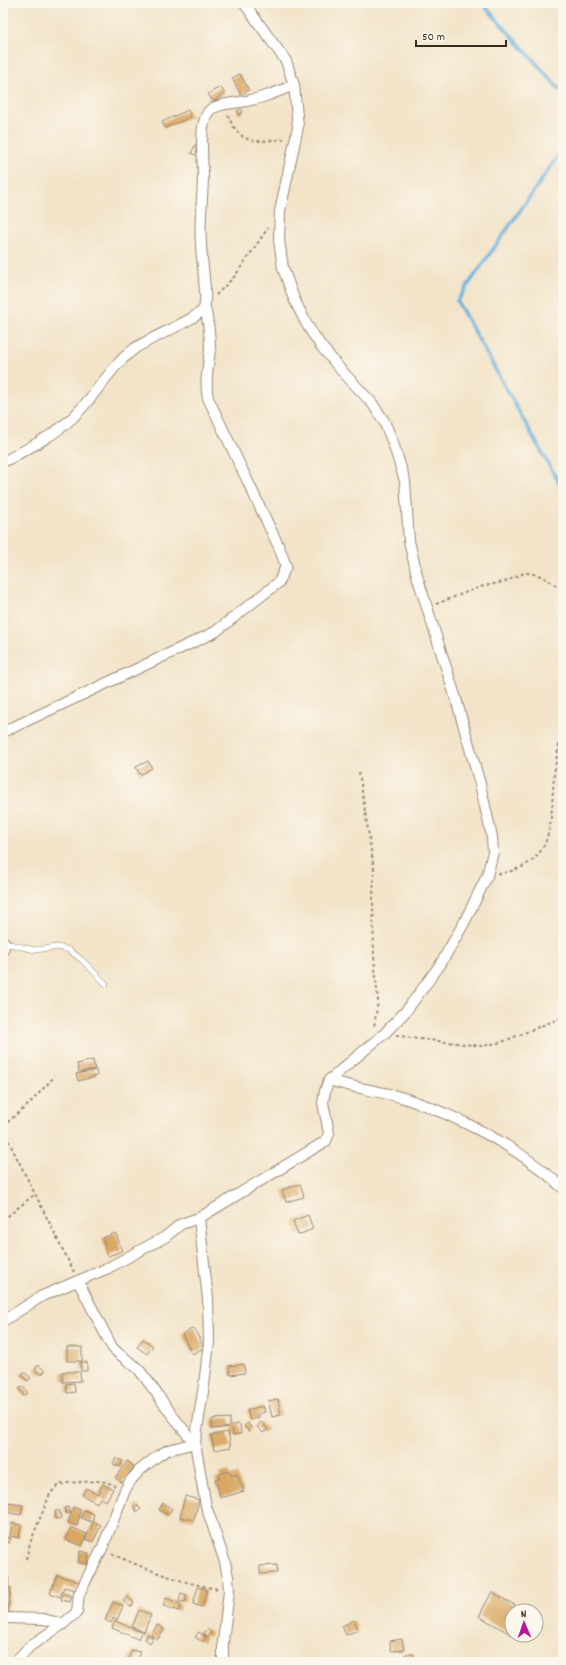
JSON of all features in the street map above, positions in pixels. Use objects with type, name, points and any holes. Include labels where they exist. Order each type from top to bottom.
[{"type":"street","points":[[3,1321],[42,1296],[106,1269],[139,1252],[181,1224],[199,1218],[326,1141],[329,1133],[323,1104],[324,1091],[330,1080],[385,1033],[406,1011],[440,965],[464,923],[487,876],[493,852],[489,822],[456,700],[426,609],[418,579],[409,541],[407,500],[404,481],[393,442],[387,428],[372,403],[321,346],[294,299],[283,268],[279,240],[280,211],[296,139],[298,116],[294,85],[286,61],[244,3]]},
{"type":"street","points":[[3,732],[215,632],[279,582],[286,566],[279,547],[208,398],[206,380],[210,347],[209,326],[205,307],[200,223],[203,176],[203,135],[206,116],[210,110],[226,104],[259,100],[294,85]]},
{"type":"street","points":[[3,462],[48,437],[72,418],[105,378],[134,349],[151,338],[199,314],[205,307]]},
{"type":"street","points":[[330,1080],[405,1099],[472,1127],[510,1147],[542,1170],[563,1188]]},
{"type":"street","points":[[199,1218],[208,1299],[209,1342],[195,1443],[206,1506],[225,1562],[229,1591],[223,1642],[223,1662]]},
{"type":"street","points":[[78,1281],[112,1347],[118,1354],[140,1371],[181,1429],[195,1443]]},
{"type":"street","points":[[16,1662],[30,1646],[63,1624],[77,1612],[79,1594],[102,1549],[125,1490],[140,1470],[158,1455],[168,1450],[195,1443]]},
{"type":"street","points":[[3,1618],[43,1619],[63,1624]]},
{"type":"lane","points":[[4,944],[35,950],[57,947],[69,950],[82,960],[106,984]]},
{"type":"path","points":[[226,104],[232,125],[247,140],[259,142],[296,139]]},
{"type":"path","points":[[205,307],[235,276],[269,227]]},
{"type":"path","points":[[426,609],[452,597],[507,580],[524,573],[541,576],[559,587],[563,593]]},
{"type":"path","points":[[487,876],[514,871],[530,863],[538,856],[547,840],[552,814],[554,774],[563,724]]},
{"type":"path","points":[[359,772],[374,869],[372,899],[374,956],[378,1001],[374,1027]]},
{"type":"path","points":[[385,1033],[411,1038],[482,1046],[502,1042],[563,1017]]},
{"type":"path","points":[[3,1126],[28,1105],[55,1076]]},
{"type":"path","points":[[3,1130],[60,1242],[78,1281]]},
{"type":"path","points":[[3,1220],[35,1194]]},
{"type":"path","points":[[26,1559],[50,1494],[56,1486],[66,1483],[98,1481],[107,1482],[125,1490]]},
{"type":"path","points":[[102,1549],[146,1568],[178,1579],[200,1586],[229,1591]]},
{"type":"path","points":[[371,1662],[378,1659]]},
{"type":"building","points":[[240,74],[249,90],[241,95],[232,78]]},
{"type":"building","points":[[220,87],[225,93],[213,101],[208,94]]},
{"type":"building","points":[[241,109],[243,112],[239,115],[237,111]]},
{"type":"building","points":[[188,110],[191,117],[165,128],[162,122]]},
{"type":"building","points":[[196,144],[202,147],[198,156],[191,153]]},
{"type":"building","points":[[148,761],[152,768],[140,775],[136,767]]},
{"type":"building","points":[[93,1060],[95,1069],[79,1072],[77,1064]]},
{"type":"building","points":[[96,1070],[97,1076],[78,1081],[76,1074]]},
{"type":"building","points":[[300,1184],[304,1197],[286,1202],[282,1190]]},
{"type":"building","points":[[308,1215],[313,1229],[298,1235],[293,1221]]},
{"type":"building","points":[[116,1233],[122,1251],[108,1256],[102,1238]]},
{"type":"building","points":[[194,1328],[204,1348],[192,1354],[182,1334]]},
{"type":"building","points":[[143,1339],[153,1346],[147,1354],[137,1347]]},
{"type":"building","points":[[67,1347],[82,1347],[82,1361],[67,1361]]},
{"type":"building","points":[[80,1362],[87,1362],[87,1371],[81,1371]]},
{"type":"building","points":[[244,1364],[245,1373],[230,1375],[229,1366]]},
{"type":"building","points":[[38,1365],[45,1371],[41,1375],[35,1369]]},
{"type":"building","points":[[24,1372],[31,1378],[28,1381],[21,1375]]},
{"type":"building","points":[[62,1372],[80,1372],[81,1381],[63,1382]]},
{"type":"building","points":[[74,1383],[75,1392],[67,1393],[66,1384]]},
{"type":"building","points":[[23,1386],[28,1393],[24,1396],[19,1389]]},
{"type":"building","points":[[278,1399],[281,1415],[272,1417],[268,1401]]},
{"type":"building","points":[[263,1406],[265,1412],[258,1414],[259,1418],[250,1420],[247,1410]]},
{"type":"building","points":[[230,1418],[230,1427],[212,1429],[212,1419]]},
{"type":"building","points":[[261,1422],[268,1429],[263,1433],[257,1427]]},
{"type":"building","points":[[248,1423],[252,1429],[249,1432],[244,1426]]},
{"type":"building","points":[[240,1424],[241,1434],[233,1435],[232,1425]]},
{"type":"building","points":[[228,1432],[231,1447],[214,1450],[211,1435]]},
{"type":"building","points":[[116,1458],[123,1461],[120,1467],[113,1464]]},
{"type":"building","points":[[127,1461],[134,1466],[123,1483],[115,1478]]},
{"type":"building","points":[[229,1471],[231,1476],[237,1474],[244,1491],[221,1498],[215,1479],[220,1478],[219,1474]]},
{"type":"building","points":[[103,1484],[113,1489],[106,1501],[100,1498],[97,1503],[82,1495],[86,1488],[98,1494]]},
{"type":"building","points":[[185,1496],[199,1500],[194,1520],[180,1517]]},
{"type":"building","points":[[7,1503],[23,1505],[21,1515],[5,1512]]},
{"type":"building","points":[[163,1503],[172,1509],[168,1515],[159,1510]]},
{"type":"building","points":[[137,1505],[141,1509],[137,1512],[134,1507]]},
{"type":"building","points":[[68,1507],[70,1513],[66,1514],[64,1508]]},
{"type":"building","points":[[73,1507],[81,1510],[77,1526],[68,1523]]},
{"type":"building","points":[[84,1510],[94,1514],[92,1522],[81,1518]]},
{"type":"building","points":[[55,1511],[60,1511],[61,1518],[56,1519]]},
{"type":"building","points":[[94,1522],[101,1525],[93,1542],[85,1539]]},
{"type":"building","points":[[12,1523],[21,1525],[19,1538],[10,1536]]},
{"type":"building","points":[[71,1527],[87,1534],[82,1546],[66,1540]]},
{"type":"building","points":[[3,1536],[11,1538],[10,1543],[3,1542]]},
{"type":"building","points":[[80,1551],[89,1553],[87,1564],[78,1562]]},
{"type":"building","points":[[277,1565],[277,1573],[260,1574],[260,1566]]},
{"type":"building","points":[[57,1575],[79,1582],[76,1590],[64,1587],[60,1597],[50,1593]]},
{"type":"building","points":[[3,1577],[9,1578],[8,1587],[11,1588],[8,1612],[3,1612]]},
{"type":"building","points":[[198,1587],[207,1590],[202,1607],[193,1604]]},
{"type":"building","points":[[492,1592],[511,1603],[504,1603],[504,1630],[479,1616]]},
{"type":"building","points":[[181,1593],[187,1595],[185,1602],[179,1601]]},
{"type":"building","points":[[63,1594],[72,1596],[70,1602],[61,1600]]},
{"type":"building","points":[[127,1596],[134,1603],[131,1607],[123,1601]]},
{"type":"building","points":[[166,1598],[181,1604],[179,1611],[163,1606]]},
{"type":"building","points":[[113,1602],[123,1606],[117,1620],[113,1618],[111,1623],[105,1620]]},
{"type":"building","points":[[139,1610],[151,1615],[144,1632],[132,1627]]},
{"type":"building","points":[[354,1620],[358,1630],[346,1635],[342,1626]]},
{"type":"building","points":[[115,1621],[141,1632],[138,1639],[112,1628]]},
{"type":"building","points":[[157,1625],[164,1629],[158,1639],[151,1635]]},
{"type":"building","points":[[207,1629],[211,1632],[209,1637],[203,1634]]},
{"type":"building","points":[[199,1632],[206,1637],[203,1642],[195,1637]]},
{"type":"building","points":[[148,1634],[153,1638],[150,1643],[145,1639]]},
{"type":"building","points":[[402,1639],[404,1650],[391,1651],[390,1641]]},
{"type":"building","points":[[132,1650],[140,1652],[136,1662],[127,1662]]},
{"type":"building","points":[[405,1654],[414,1654],[414,1662],[400,1662],[401,1657],[405,1657]]},
{"type":"building","points":[[398,1658],[398,1662],[383,1662],[383,1659]]},
{"type":"waterway","points":[[482,3],[563,93]]},
{"type":"waterway","points":[[563,149],[457,301],[563,490]]}]
